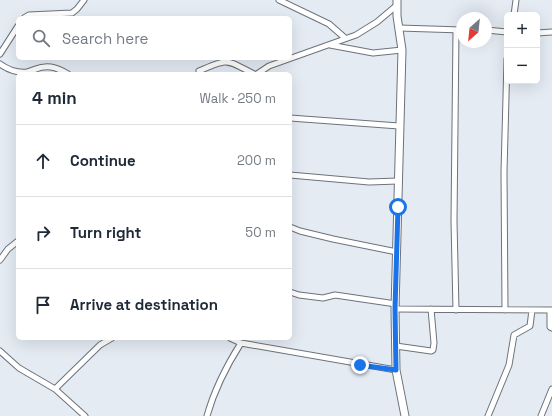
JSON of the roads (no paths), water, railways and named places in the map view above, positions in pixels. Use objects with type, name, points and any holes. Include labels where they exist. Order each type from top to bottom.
[{"type":"street","points":[[27,16],[72,13],[84,0]]},
{"type":"street","points":[[278,0],[326,22],[345,38],[349,43],[351,50]]},
{"type":"street","points":[[514,12],[516,0]]},
{"type":"street","points":[[292,58],[367,29],[397,3]]},
{"type":"street","points":[[397,3],[398,28],[402,50],[399,126],[396,370],[405,416]]},
{"type":"street","points":[[398,28],[456,30]]},
{"type":"street","points":[[0,54],[16,29]]},
{"type":"street","points":[[492,31],[504,32]]},
{"type":"street","points":[[540,34],[552,32]]},
{"type":"street","points":[[329,45],[373,54],[402,50]]},
{"type":"street","points":[[456,310],[454,213],[459,48]]},
{"type":"street","points":[[258,72],[288,60]]},
{"type":"street","points":[[199,70],[227,61],[250,72]]},
{"type":"street","points":[[0,64],[6,68],[17,71],[28,72],[39,67],[52,67],[63,72]]},
{"type":"street","points":[[246,70],[263,69]]},
{"type":"street","points":[[504,310],[504,172],[506,84]]},
{"type":"street","points":[[292,118],[399,126]]},
{"type":"street","points":[[292,175],[370,182],[398,181]]},
{"type":"street","points":[[292,228],[333,239],[397,252]]},
{"type":"street","points":[[0,260],[8,249],[16,243]]},
{"type":"street","points":[[292,293],[323,298],[335,295],[396,307],[456,310],[551,310],[550,327],[552,328]]},
{"type":"street","points":[[396,346],[431,351],[433,350],[434,343],[431,309]]},
{"type":"street","points":[[488,416],[512,357],[514,335],[530,326],[532,310]]},
{"type":"street","points":[[55,389],[100,345],[109,340]]},
{"type":"street","points":[[234,340],[241,343],[396,370]]},
{"type":"street","points":[[207,416],[210,404],[234,354],[241,343]]},
{"type":"street","points":[[0,351],[19,368],[55,389],[85,416]]},
{"type":"street","points":[[541,416],[552,389]]}]
